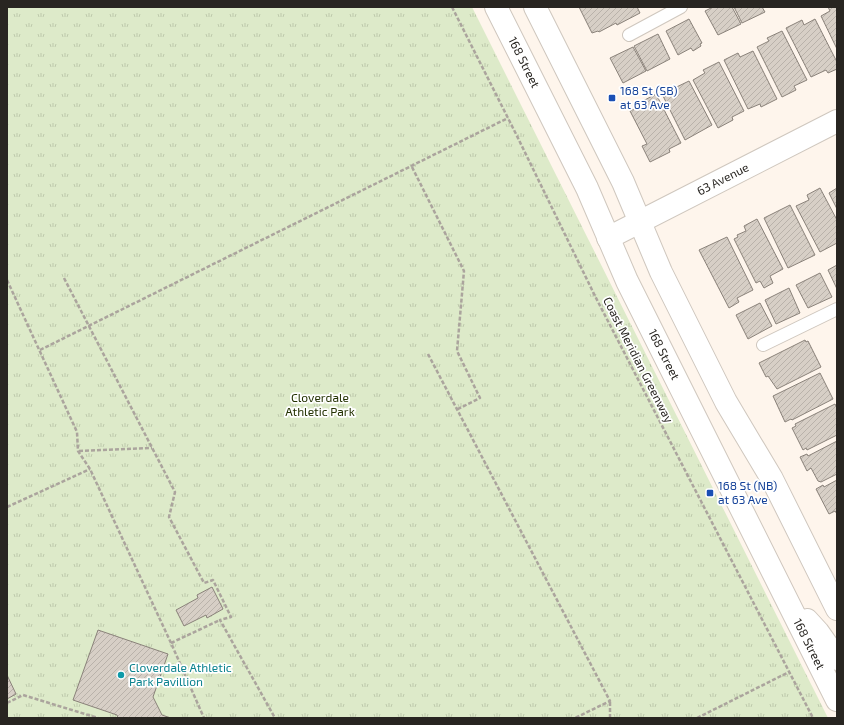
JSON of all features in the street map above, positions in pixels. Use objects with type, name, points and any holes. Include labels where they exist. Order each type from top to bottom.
[{"type":"main road","name":"168 Street","points":[[496,7],[587,188],[627,281],[837,700]]},
{"type":"main road","points":[[535,7],[623,182],[661,272],[726,402],[772,478],[837,609]]},
{"type":"main road","name":"63 Avenue","points":[[608,238],[837,121]]},
{"type":"main road","points":[[793,610],[806,619],[818,632],[837,659]]},
{"type":"lane","points":[[629,34],[679,7]]},
{"type":"lane","points":[[764,345],[837,309]]},
{"type":"path","name":"Coast Meridian Greenway","points":[[452,7],[595,296],[698,498],[813,718]]},
{"type":"path","points":[[40,350],[412,167],[508,118]]},
{"type":"path","points":[[412,167],[464,271],[457,351],[480,398],[456,410]]},
{"type":"path","points":[[64,278],[175,492],[169,517],[204,583],[213,580],[231,617],[220,620],[171,643]]},
{"type":"path","points":[[7,280],[77,432],[78,451],[90,469],[171,643],[204,718]]},
{"type":"path","points":[[428,354],[456,410],[610,701],[610,718]]},
{"type":"path","points":[[78,451],[152,448]]},
{"type":"path","points":[[7,507],[90,469]]},
{"type":"path","points":[[698,498],[704,495]]},
{"type":"path","points":[[220,620],[275,718]]},
{"type":"path","points":[[696,718],[789,672]]},
{"type":"path","points":[[7,703],[24,695],[98,718]]},
{"type":"path","points":[[575,718],[610,701]]},
{"type":"green space","name":"Cloverdale Athletic Park","points":[[7,7],[472,7],[828,718],[7,718]]},
{"type":"building","points":[[579,7],[637,7],[640,13],[617,25],[616,23],[599,32],[592,33]]},
{"type":"building","points":[[713,7],[732,7],[741,24],[718,35],[705,11]]},
{"type":"building","points":[[734,7],[762,7],[765,12],[742,23]]},
{"type":"building","points":[[828,7],[837,7],[837,49],[821,16],[830,11]]},
{"type":"building","points":[[689,19],[702,43],[700,44],[701,46],[693,51],[691,48],[678,55],[666,31]]},
{"type":"building","points":[[815,19],[837,62],[837,69],[828,73],[826,70],[811,77],[786,28],[802,20],[804,25]]},
{"type":"building","points":[[782,31],[807,80],[794,86],[796,90],[782,97],[757,47],[769,41],[767,38]]},
{"type":"building","points":[[658,34],[670,59],[647,71],[634,46]]},
{"type":"building","points":[[633,47],[646,71],[623,83],[610,58]]},
{"type":"building","points":[[753,51],[777,99],[761,107],[760,104],[748,109],[724,60],[738,53],[740,57]]},
{"type":"building","points":[[719,62],[744,111],[732,117],[733,120],[718,128],[693,80],[705,73],[703,70]]},
{"type":"building","points":[[689,81],[712,125],[685,140],[662,94]]},
{"type":"building","points":[[656,94],[681,143],[669,149],[670,152],[650,162],[642,146],[647,144],[630,111],[643,105],[641,102]]},
{"type":"building","points":[[820,188],[837,220],[837,243],[820,252],[796,206],[809,200],[807,195]]},
{"type":"building","points":[[837,188],[837,209],[829,193]]},
{"type":"building","points":[[790,205],[815,255],[788,268],[764,218]]},
{"type":"building","points":[[757,219],[783,269],[770,276],[773,283],[764,288],[760,281],[756,283],[734,239],[738,237],[737,235],[746,231],[744,226]]},
{"type":"building","points":[[727,237],[753,290],[737,298],[739,302],[729,308],[699,250]]},
{"type":"building","points":[[837,265],[837,289],[828,270]]},
{"type":"building","points":[[820,273],[832,297],[808,308],[796,285]]},
{"type":"building","points":[[789,288],[800,313],[776,324],[765,300]]},
{"type":"building","points":[[760,303],[772,326],[748,339],[736,315]]},
{"type":"building","points":[[805,340],[806,342],[808,341],[821,367],[777,389],[768,376],[766,377],[759,363]]},
{"type":"building","points":[[820,373],[833,399],[792,420],[791,419],[785,422],[773,396]]},
{"type":"building","points":[[835,404],[837,408],[837,435],[807,450],[806,448],[803,450],[792,428],[796,426],[795,424]]},
{"type":"building","points":[[837,441],[837,474],[821,482],[818,481],[811,468],[807,471],[800,457],[807,454],[808,456]]},
{"type":"building","points":[[837,480],[837,514],[835,511],[829,514],[816,489],[823,485],[824,487]]},
{"type":"building","points":[[212,587],[223,609],[207,618],[206,615],[184,626],[176,610],[198,598],[197,595]]},
{"type":"building","name":"Cloverdale Athletic Park Pavillion","points":[[98,630],[168,654],[153,697],[162,715],[171,718],[118,718],[117,715],[73,700]]},
{"type":"building","points":[[7,675],[16,694],[7,699]]},
{"type":"place","name":"168 St (SB) at 63 Ave","points":[[612,98]]},
{"type":"place","name":"168 St (NB) at 63 Ave","points":[[710,493]]},
{"type":"place","name":"Cloverdale Athletic Park Pavillion","points":[[121,675]]}]
